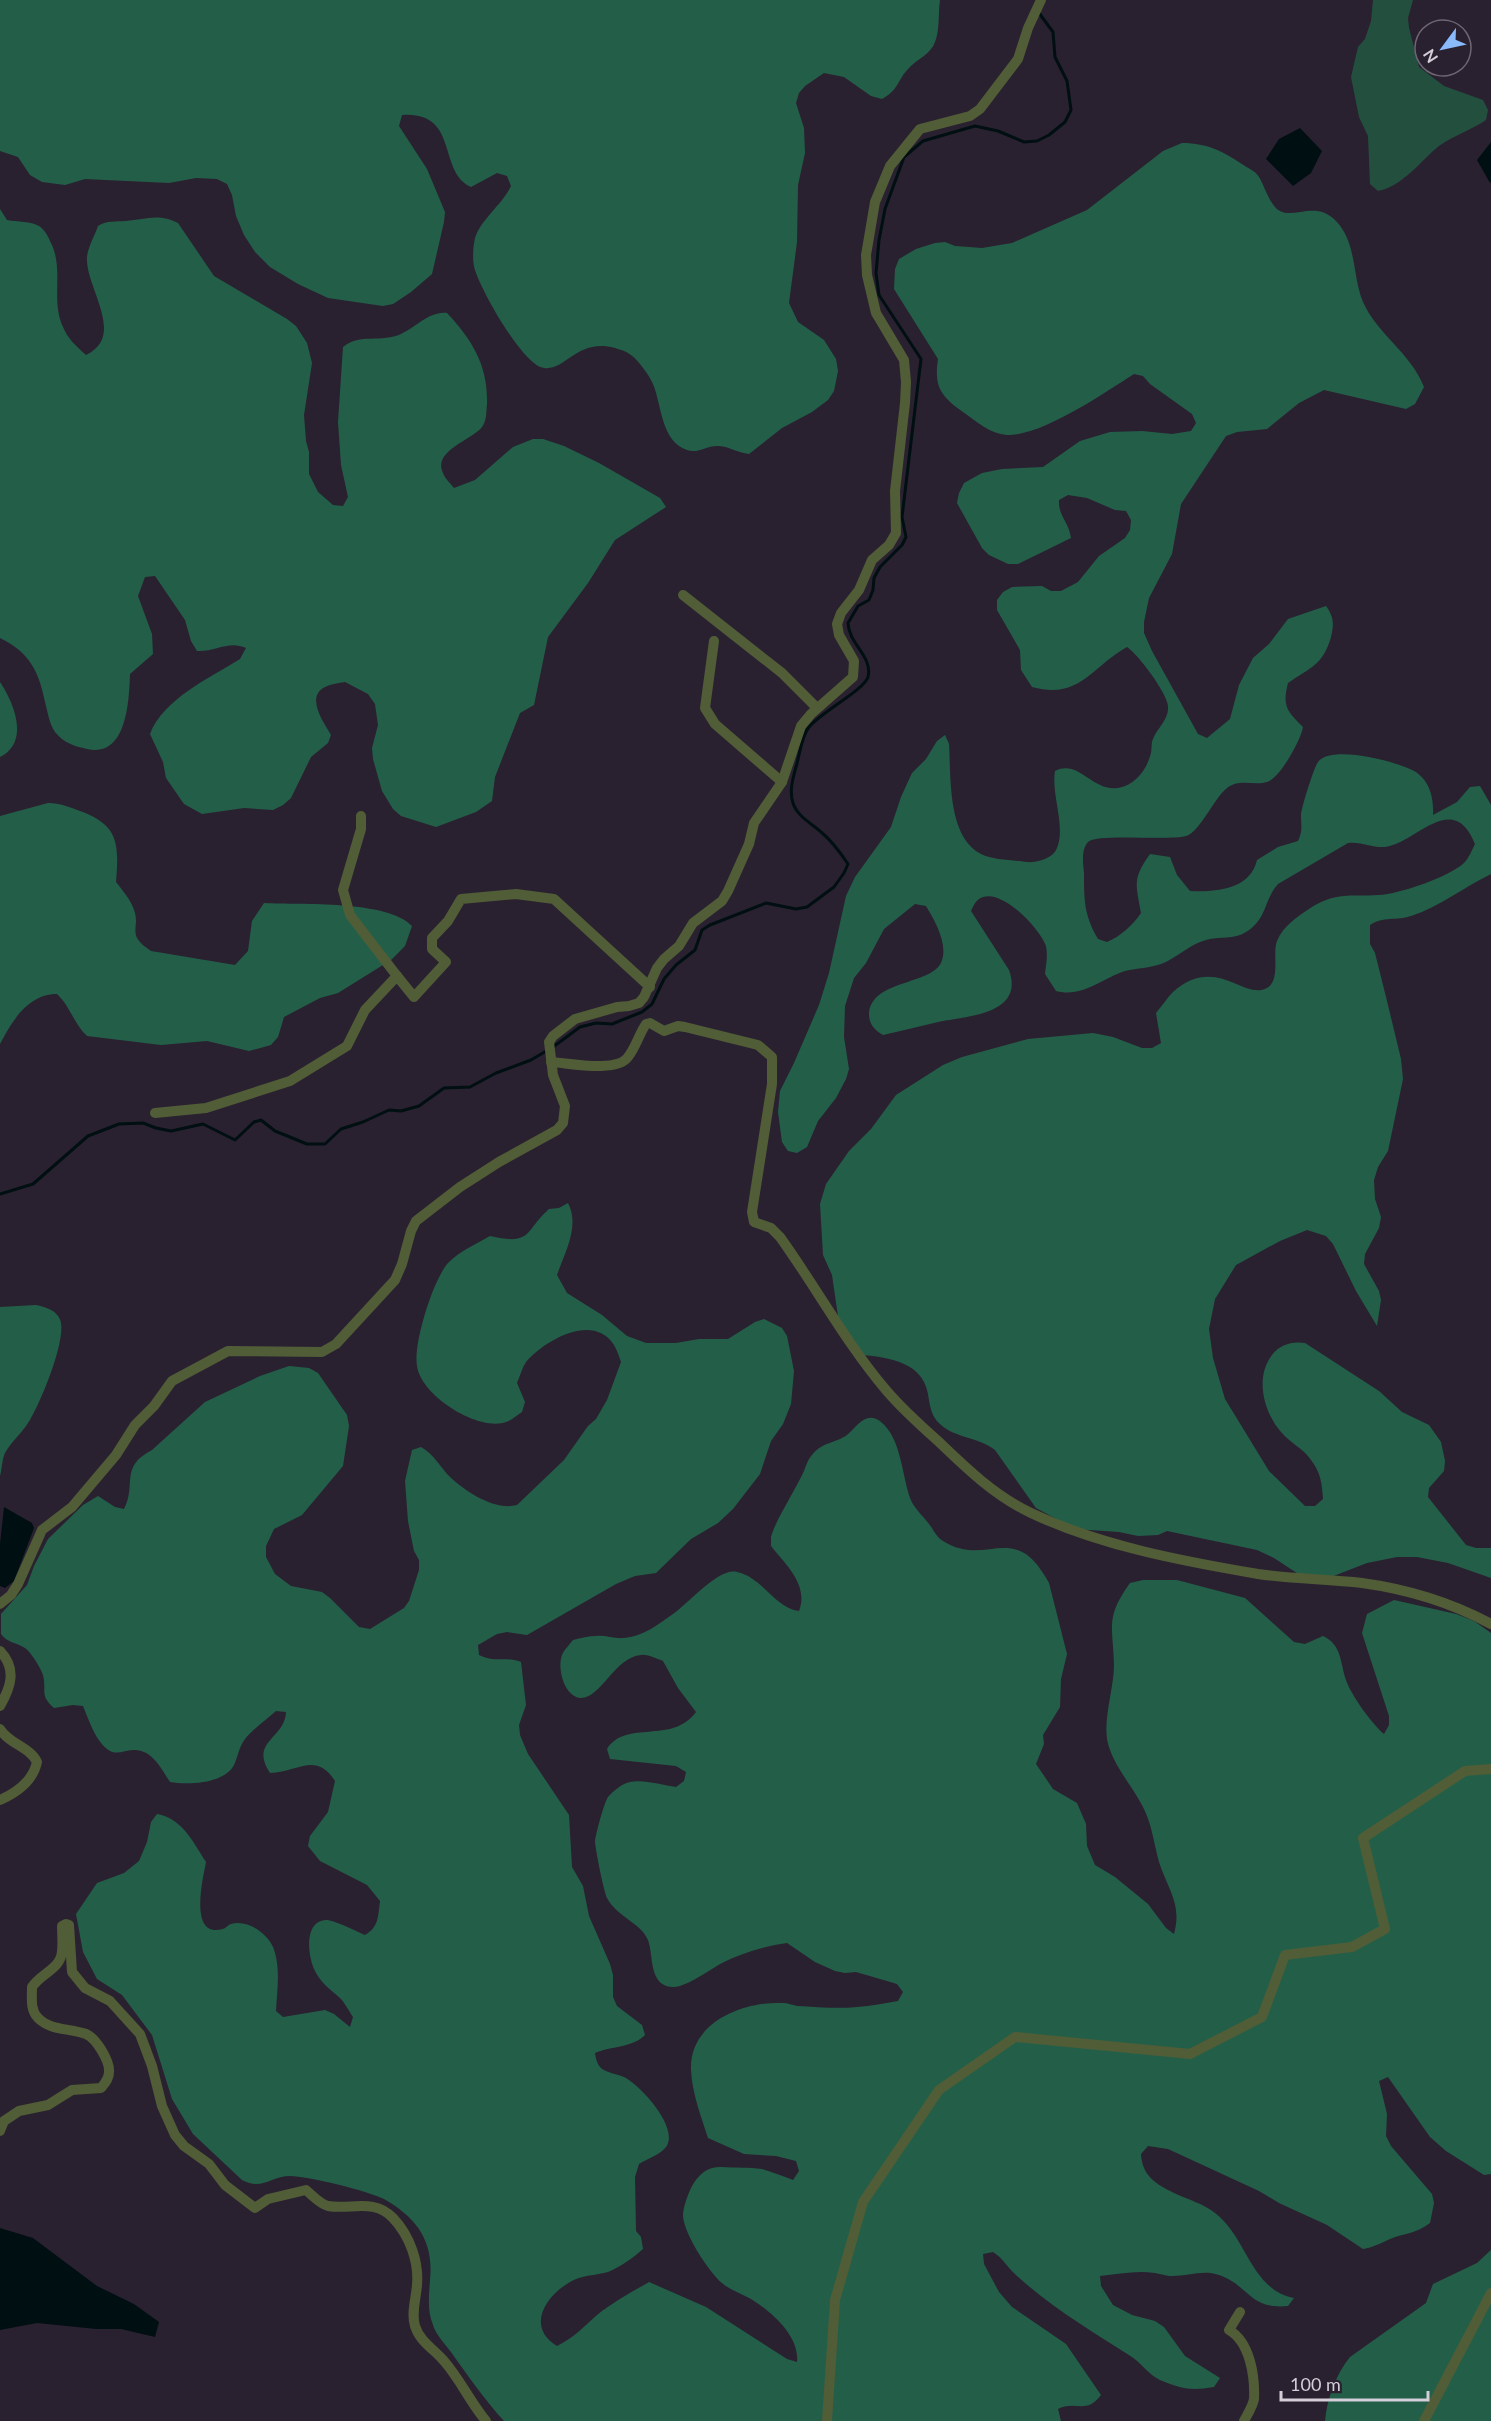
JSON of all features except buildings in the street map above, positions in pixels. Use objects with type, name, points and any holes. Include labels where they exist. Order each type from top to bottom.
[{"type":"street","points":[[0,1604],[11,1595],[18,1584],[42,1530],[72,1507],[116,1455],[135,1425],[154,1406],[172,1381],[228,1351],[322,1352],[336,1344],[395,1280],[416,1221],[460,1187],[498,1162],[557,1130],[563,1123],[565,1106],[553,1075],[549,1042],[561,1028],[575,1019],[639,1003],[650,987],[657,968],[679,946],[693,923],[722,901],[749,844],[754,822],[782,782],[796,736],[811,714],[853,677],[854,661],[839,635],[837,624],[841,613],[859,590],[872,560],[889,545],[896,533],[895,491],[906,382],[903,360],[876,313],[867,275],[866,255],[875,202],[890,166],[920,129],[970,116],[980,109],[1018,59],[1041,0]]},
{"type":"street","points":[[682,595],[782,673],[818,708]]},
{"type":"street","points":[[714,641],[705,708],[715,724],[782,782]]},
{"type":"street","points":[[360,816],[361,828],[343,890],[350,915],[414,997],[446,962],[432,949],[432,938],[448,921],[461,899],[516,894],[554,899],[650,987]]},
{"type":"street","points":[[155,1113],[206,1108],[290,1081],[347,1046],[365,1010],[397,976]]},
{"type":"street","points":[[550,1060],[609,1066],[621,1065],[628,1058],[646,1024],[650,1023],[664,1031],[685,1027],[758,1045],[772,1057],[772,1084],[752,1212],[754,1222],[771,1228],[780,1237],[885,1390],[976,1477],[1018,1506],[1048,1520],[1129,1547],[1261,1574],[1374,1585],[1458,1608],[1491,1624]]},
{"type":"street","points":[[0,1651],[9,1663],[11,1676],[10,1688],[0,1706]]},
{"type":"street","points":[[0,1729],[6,1738],[30,1753],[37,1762],[30,1779],[20,1789],[0,1800]]},
{"type":"street","points":[[827,2421],[835,2300],[863,2202],[939,2090],[1015,2037],[1190,2054],[1262,2017],[1285,1955],[1352,1947],[1385,1929],[1363,1838],[1465,1771],[1491,1769]]},
{"type":"street","points":[[0,2131],[4,2121],[19,2111],[48,2105],[72,2090],[100,2088],[107,2082],[110,2072],[107,2062],[88,2034],[59,2029],[44,2023],[32,2009],[32,1987],[44,1973],[58,1964],[63,1953],[62,1926],[66,1924],[69,1925],[72,1936],[72,1972],[85,1988],[110,2001],[140,2034],[152,2066],[162,2106],[175,2135],[184,2146],[209,2164],[225,2185],[255,2208],[268,2199],[306,2190],[328,2206],[371,2207],[383,2210],[393,2217],[418,2267],[413,2313],[415,2325],[424,2343],[443,2360],[486,2421]]},
{"type":"street","points":[[1424,2421],[1491,2293]]},
{"type":"street","points":[[1240,2312],[1229,2330],[1240,2336],[1251,2363],[1254,2402],[1244,2421]]},
{"type":"green space","points":[[0,0],[940,0],[938,32],[933,46],[909,68],[888,96],[882,99],[871,96],[844,77],[824,73],[799,93],[796,103],[804,128],[805,153],[798,185],[797,242],[789,303],[798,322],[824,340],[836,359],[838,371],[834,391],[828,400],[812,412],[782,428],[749,454],[722,446],[691,451],[678,445],[667,431],[651,380],[637,361],[625,352],[602,346],[591,347],[552,368],[544,368],[535,364],[525,355],[494,309],[479,280],[473,262],[473,250],[478,231],[511,186],[507,176],[497,173],[471,187],[454,169],[440,132],[432,122],[420,116],[402,115],[399,126],[427,169],[445,212],[444,222],[432,274],[393,304],[383,306],[328,298],[270,267],[255,252],[244,235],[227,184],[217,179],[196,178],[169,183],[85,179],[65,185],[42,182],[30,175],[18,157],[0,151]]},
{"type":"green space","points":[[1373,0],[1413,0],[1408,18],[1413,44],[1413,78],[1433,78],[1444,86],[1483,100],[1488,110],[1486,120],[1445,142],[1401,180],[1378,191],[1370,184],[1368,136],[1359,117],[1351,77],[1358,47],[1365,39],[1371,21]]},
{"type":"green space","points":[[1182,143],[1215,149],[1253,171],[1259,177],[1276,209],[1286,213],[1321,212],[1336,221],[1348,239],[1363,302],[1377,324],[1411,364],[1424,387],[1415,404],[1406,409],[1324,390],[1299,403],[1267,429],[1237,432],[1226,436],[1181,504],[1172,554],[1149,598],[1144,633],[1198,734],[1207,738],[1230,719],[1239,685],[1253,658],[1269,644],[1288,619],[1326,606],[1333,621],[1331,637],[1320,660],[1288,683],[1287,708],[1303,727],[1294,749],[1278,774],[1267,782],[1236,783],[1227,788],[1202,822],[1186,836],[1118,837],[1094,839],[1088,842],[1083,857],[1086,907],[1098,939],[1107,942],[1126,930],[1141,913],[1137,882],[1140,870],[1150,854],[1170,857],[1177,875],[1190,891],[1221,890],[1240,883],[1253,870],[1257,860],[1278,847],[1298,841],[1301,831],[1301,815],[1308,788],[1318,762],[1325,757],[1365,756],[1414,771],[1424,779],[1430,790],[1433,815],[1457,802],[1470,787],[1480,786],[1491,805],[1491,874],[1421,912],[1370,925],[1370,944],[1375,953],[1387,1001],[1401,1059],[1403,1079],[1388,1151],[1378,1167],[1374,1180],[1375,1199],[1381,1217],[1379,1228],[1365,1254],[1364,1264],[1379,1291],[1381,1300],[1377,1326],[1356,1291],[1333,1244],[1326,1236],[1307,1230],[1280,1241],[1236,1265],[1215,1299],[1209,1329],[1213,1358],[1225,1399],[1269,1471],[1305,1506],[1315,1506],[1323,1499],[1319,1474],[1308,1456],[1275,1424],[1263,1394],[1267,1364],[1279,1348],[1296,1342],[1305,1343],[1379,1391],[1402,1412],[1429,1425],[1441,1442],[1445,1461],[1444,1471],[1429,1488],[1428,1497],[1466,1545],[1491,1548],[1491,1578],[1448,1563],[1417,1557],[1397,1557],[1367,1563],[1318,1582],[1309,1581],[1274,1558],[1257,1550],[1167,1531],[1158,1535],[1138,1536],[1119,1532],[1075,1529],[1036,1508],[995,1450],[982,1442],[946,1429],[937,1421],[931,1410],[924,1382],[918,1373],[900,1362],[853,1354],[841,1337],[832,1275],[823,1255],[820,1204],[826,1184],[849,1151],[871,1129],[896,1095],[943,1065],[962,1057],[1028,1039],[1093,1033],[1113,1037],[1142,1048],[1152,1048],[1161,1043],[1156,1013],[1173,992],[1188,981],[1203,977],[1216,977],[1249,989],[1267,988],[1274,979],[1276,946],[1280,936],[1295,919],[1319,903],[1335,897],[1399,892],[1436,879],[1457,868],[1466,861],[1475,844],[1466,828],[1456,821],[1445,820],[1433,823],[1385,847],[1348,843],[1278,884],[1258,921],[1246,932],[1237,936],[1200,942],[1161,964],[1125,971],[1075,992],[1056,991],[1045,974],[1046,946],[1029,921],[1001,899],[991,896],[983,897],[977,901],[971,911],[1009,970],[1012,985],[1009,996],[1001,1005],[990,1011],[883,1035],[871,1024],[869,1014],[872,1003],[890,989],[935,970],[943,956],[940,933],[926,906],[915,904],[884,929],[866,963],[854,978],[845,1006],[844,1037],[849,1069],[836,1098],[818,1121],[807,1147],[797,1153],[788,1151],[782,1142],[778,1112],[780,1091],[819,1005],[829,973],[846,896],[855,877],[891,827],[912,773],[926,759],[937,741],[945,735],[949,744],[951,788],[956,820],[970,846],[991,858],[1034,862],[1044,860],[1057,848],[1060,830],[1055,771],[1064,768],[1071,769],[1109,788],[1130,784],[1147,765],[1153,739],[1168,711],[1166,700],[1157,683],[1138,657],[1127,647],[1074,685],[1048,690],[1032,687],[1021,670],[1020,650],[997,610],[997,600],[1003,592],[1012,587],[1042,586],[1051,591],[1061,591],[1078,582],[1099,556],[1125,538],[1130,530],[1131,520],[1126,511],[1115,510],[1087,498],[1068,495],[1059,500],[1059,506],[1071,538],[1018,564],[1008,564],[989,555],[982,548],[957,503],[964,483],[982,473],[1002,469],[1043,467],[1080,441],[1110,432],[1142,431],[1172,434],[1191,431],[1196,423],[1192,414],[1150,384],[1143,376],[1134,374],[1090,402],[1037,429],[1007,435],[989,430],[955,406],[940,390],[937,376],[938,359],[894,289],[895,269],[899,259],[916,249],[935,243],[945,242],[955,246],[982,248],[1012,243],[1087,210],[1163,151]]},
{"type":"green space","points":[[0,209],[7,220],[36,224],[47,235],[57,262],[59,316],[67,335],[86,355],[98,347],[103,336],[104,324],[88,269],[87,257],[98,226],[108,222],[159,217],[178,223],[214,276],[296,326],[307,343],[312,363],[304,415],[309,452],[309,474],[318,492],[333,505],[343,506],[348,497],[341,465],[338,422],[343,347],[357,340],[394,337],[434,314],[441,313],[447,313],[471,344],[482,366],[487,390],[486,416],[482,427],[443,458],[441,465],[443,473],[454,488],[475,480],[513,447],[533,439],[543,439],[564,446],[599,463],[660,498],[666,507],[615,540],[588,583],[548,637],[534,705],[520,713],[495,777],[492,801],[476,812],[436,827],[401,816],[393,809],[382,791],[373,759],[372,748],[378,725],[375,704],[368,694],[345,682],[327,686],[319,691],[316,703],[331,735],[328,743],[311,757],[291,798],[283,805],[273,810],[244,808],[202,814],[184,804],[166,778],[163,762],[150,734],[165,710],[176,700],[240,659],[246,648],[234,645],[197,651],[191,641],[185,620],[155,576],[145,577],[138,596],[152,634],[153,654],[130,674],[127,712],[118,736],[110,745],[100,749],[87,749],[70,744],[55,732],[36,672],[25,656],[0,638]]},
{"type":"green space","points":[[0,682],[14,711],[17,732],[15,742],[0,757]]},
{"type":"green space","points":[[48,803],[64,806],[93,817],[102,823],[114,837],[117,857],[116,882],[133,906],[138,940],[151,951],[235,965],[248,951],[252,921],[264,903],[320,904],[384,912],[412,926],[405,946],[391,960],[338,993],[320,998],[284,1017],[278,1037],[271,1045],[249,1051],[207,1041],[161,1045],[87,1036],[57,994],[38,999],[22,1010],[0,1044],[0,816]]},
{"type":"green space","points":[[568,1203],[572,1230],[557,1275],[567,1293],[602,1315],[627,1336],[646,1343],[728,1339],[764,1319],[782,1328],[787,1336],[794,1371],[791,1404],[783,1424],[771,1441],[760,1474],[733,1509],[718,1523],[691,1539],[656,1573],[635,1576],[616,1584],[527,1635],[507,1632],[497,1634],[478,1645],[479,1655],[484,1657],[521,1662],[526,1705],[519,1725],[520,1735],[528,1754],[569,1815],[572,1867],[583,1886],[589,1916],[610,1964],[613,1975],[613,1997],[617,2006],[642,2025],[645,2035],[628,2045],[595,2053],[597,2062],[602,2069],[624,2077],[639,2089],[656,2108],[668,2129],[669,2139],[664,2150],[639,2164],[635,2177],[636,2231],[641,2237],[643,2249],[617,2268],[566,2284],[549,2300],[541,2319],[542,2328],[547,2338],[557,2346],[609,2306],[649,2282],[706,2307],[787,2359],[797,2362],[797,2353],[790,2335],[777,2319],[754,2301],[726,2286],[717,2278],[692,2242],[683,2216],[692,2186],[700,2175],[708,2170],[716,2167],[757,2168],[793,2180],[799,2171],[796,2161],[776,2156],[744,2154],[708,2138],[693,2087],[691,2070],[693,2054],[699,2039],[708,2028],[721,2018],[751,2006],[783,2003],[797,2006],[862,2007],[898,2001],[903,1992],[897,1984],[856,1972],[835,1971],[815,1962],[787,1943],[738,1956],[679,1986],[666,1986],[660,1982],[654,1970],[645,1934],[616,1910],[607,1898],[595,1841],[606,1800],[618,1788],[635,1781],[676,1787],[684,1781],[686,1772],[676,1766],[610,1759],[607,1749],[615,1740],[626,1735],[675,1727],[686,1722],[696,1712],[678,1688],[663,1661],[652,1657],[641,1655],[632,1657],[616,1669],[595,1692],[581,1698],[570,1693],[563,1681],[560,1667],[562,1655],[573,1640],[599,1636],[624,1638],[644,1633],[673,1614],[713,1580],[730,1572],[746,1575],[790,1609],[799,1611],[801,1593],[798,1584],[789,1568],[771,1546],[771,1537],[809,1458],[816,1451],[843,1438],[862,1421],[876,1419],[888,1429],[893,1437],[911,1501],[941,1540],[959,1548],[973,1550],[1012,1549],[1024,1553],[1036,1564],[1049,1583],[1067,1654],[1061,1679],[1060,1707],[1043,1735],[1044,1744],[1036,1764],[1053,1789],[1077,1803],[1086,1824],[1087,1846],[1095,1865],[1115,1877],[1148,1904],[1166,1928],[1174,1934],[1175,1906],[1160,1865],[1149,1822],[1143,1807],[1113,1756],[1107,1738],[1106,1728],[1114,1665],[1112,1622],[1117,1605],[1130,1583],[1143,1580],[1177,1580],[1245,1598],[1294,1642],[1305,1644],[1323,1636],[1337,1649],[1346,1680],[1357,1701],[1384,1734],[1389,1725],[1389,1716],[1362,1633],[1367,1614],[1394,1600],[1456,1614],[1474,1621],[1491,1633],[1491,2174],[1484,2175],[1446,2151],[1430,2137],[1388,2077],[1379,2081],[1387,2114],[1386,2136],[1391,2146],[1432,2194],[1434,2203],[1430,2223],[1425,2227],[1371,2247],[1363,2249],[1327,2225],[1168,2149],[1148,2146],[1141,2154],[1147,2174],[1167,2190],[1201,2204],[1215,2213],[1235,2235],[1250,2262],[1268,2285],[1294,2298],[1288,2306],[1265,2304],[1257,2301],[1229,2279],[1213,2273],[1169,2276],[1141,2272],[1100,2276],[1101,2286],[1113,2305],[1132,2315],[1155,2321],[1164,2327],[1185,2356],[1220,2378],[1214,2387],[1187,2388],[1156,2378],[1132,2357],[1042,2297],[993,2252],[983,2254],[984,2264],[999,2292],[1012,2307],[1066,2344],[1101,2395],[1096,2401],[1086,2406],[1058,2409],[1061,2421],[504,2421],[434,2329],[429,2308],[431,2266],[429,2254],[421,2232],[406,2214],[384,2199],[338,2184],[310,2178],[290,2176],[261,2184],[242,2180],[193,2134],[172,2099],[152,2035],[122,1995],[97,1979],[83,1952],[76,1914],[97,1883],[124,1873],[139,1861],[147,1842],[151,1822],[157,1814],[166,1816],[180,1826],[206,1862],[200,1905],[205,1925],[212,1930],[223,1929],[237,1923],[250,1925],[270,1942],[278,1971],[276,2011],[283,2017],[325,2010],[350,2027],[353,2017],[342,2000],[326,1986],[315,1971],[309,1941],[314,1927],[326,1920],[365,1935],[375,1925],[380,1901],[367,1885],[320,1861],[308,1846],[310,1836],[328,1812],[335,1781],[328,1772],[321,1767],[306,1765],[270,1773],[264,1754],[266,1747],[284,1721],[286,1712],[276,1711],[252,1732],[243,1742],[234,1765],[222,1776],[205,1782],[170,1782],[155,1760],[146,1753],[133,1750],[116,1753],[105,1747],[94,1731],[83,1706],[54,1708],[49,1704],[45,1696],[43,1675],[32,1656],[25,1648],[9,1641],[1,1634],[1,1614],[27,1585],[48,1539],[83,1505],[98,1496],[115,1507],[124,1509],[128,1500],[132,1470],[142,1456],[152,1450],[205,1402],[260,1376],[289,1366],[309,1368],[318,1373],[347,1415],[349,1426],[343,1466],[302,1515],[274,1529],[266,1546],[266,1557],[275,1574],[291,1586],[322,1592],[359,1627],[370,1629],[404,1608],[409,1601],[419,1570],[419,1560],[414,1551],[408,1521],[405,1481],[412,1450],[421,1447],[426,1450],[450,1477],[481,1499],[500,1505],[517,1505],[564,1460],[588,1426],[596,1419],[607,1400],[621,1362],[614,1345],[605,1335],[594,1331],[582,1330],[569,1333],[544,1346],[526,1362],[517,1383],[525,1402],[522,1412],[506,1422],[495,1424],[481,1422],[453,1409],[429,1389],[417,1366],[418,1343],[425,1313],[436,1283],[448,1263],[463,1251],[490,1236],[504,1239],[521,1238],[549,1209],[559,1208]]},
{"type":"green space","points":[[36,1305],[52,1310],[58,1315],[61,1323],[59,1345],[39,1403],[28,1423],[5,1453],[0,1476],[0,1307]]},
{"type":"green space","points":[[1491,2250],[1491,2421],[1325,2421],[1333,2387],[1350,2357],[1426,2303],[1433,2284],[1477,2263]]},
{"type":"shaded area","points":[[1300,128],[1322,151],[1311,173],[1293,186],[1266,159],[1279,139]]},
{"type":"shaded area","points":[[1491,142],[1491,182],[1490,183],[1477,160]]},
{"type":"shaded area","points":[[4,1507],[32,1523],[34,1528],[14,1581],[5,1588],[0,1586],[0,1544]]},
{"type":"shaded area","points":[[0,2228],[33,2238],[97,2286],[134,2304],[159,2322],[155,2337],[121,2329],[37,2323],[0,2330]]},
{"type":"waterway","points":[[553,1047],[580,1027],[596,1023],[612,1024],[642,1012],[652,1004],[664,979],[676,965],[695,950],[702,930],[710,925],[766,903],[796,909],[807,907],[834,887],[844,873],[848,864],[829,839],[798,812],[793,803],[791,789],[806,731],[815,721],[859,688],[868,677],[867,663],[852,638],[848,623],[858,606],[869,600],[874,578],[880,567],[902,545],[906,537],[902,517],[921,359],[879,295],[876,273],[885,209],[904,157],[923,141],[975,126],[998,131],[1024,142],[1037,141],[1065,122],[1071,110],[1067,81],[1055,57],[1053,32],[1039,13]]},
{"type":"waterway","points":[[0,1194],[33,1184],[88,1136],[119,1124],[143,1123],[171,1131],[203,1124],[235,1140],[254,1122],[261,1120],[275,1131],[307,1144],[325,1144],[341,1129],[389,1110],[401,1111],[419,1106],[444,1088],[470,1087],[548,1050]]}]
